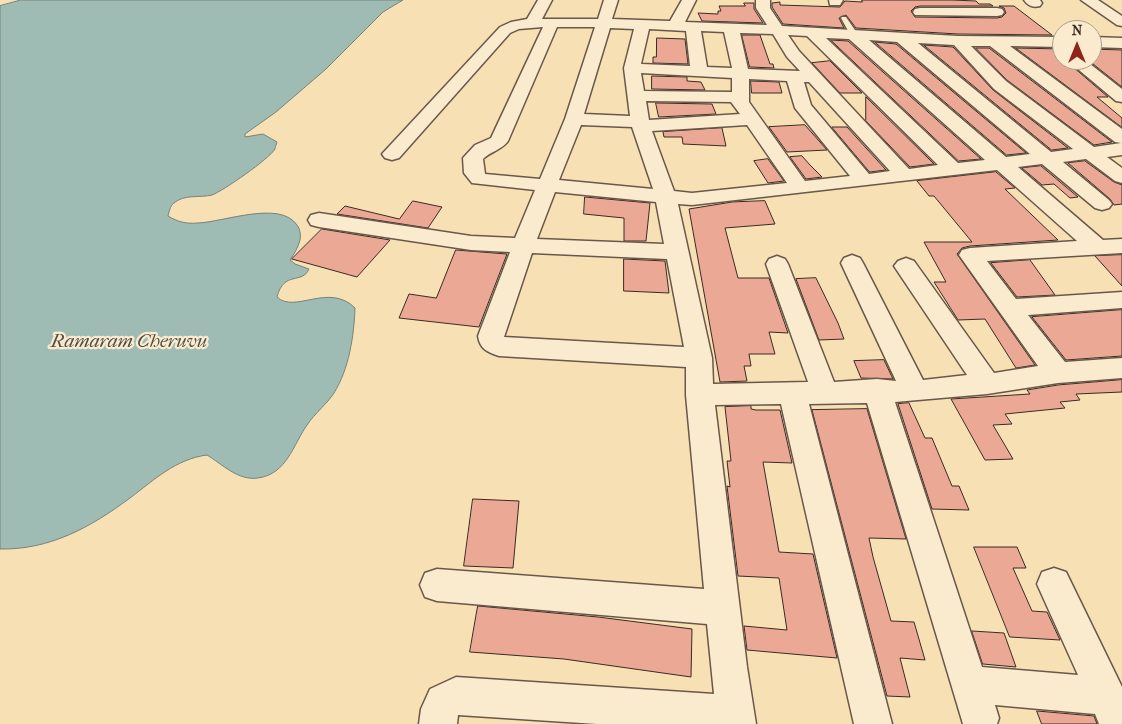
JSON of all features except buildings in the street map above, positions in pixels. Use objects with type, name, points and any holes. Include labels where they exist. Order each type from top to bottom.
[{"type":"street","points":[[532,23],[545,0]]},
{"type":"street","points":[[611,0],[574,119],[546,186],[490,336],[492,342],[499,346],[699,358]]},
{"type":"street","points":[[675,26],[688,0]]},
{"type":"street","points":[[763,0],[762,8],[793,54],[904,175]]},
{"type":"street","points":[[1088,0],[1122,22]]},
{"type":"street","points":[[917,6],[997,12]]},
{"type":"street","points":[[917,6],[934,40]]},
{"type":"street","points":[[392,154],[505,30],[516,25],[532,23],[604,23],[776,30],[934,40],[1052,44]]},
{"type":"street","points":[[552,23],[499,141],[482,149],[473,158],[475,176],[479,179],[692,199],[800,188],[952,168],[1122,149]]},
{"type":"street","points":[[438,724],[440,706],[446,699],[456,696],[589,714],[736,719],[722,608],[700,395],[699,358],[666,198],[641,124],[632,68],[642,25]]},
{"type":"street","points":[[693,27],[699,70]]},
{"type":"street","points":[[731,28],[741,72],[740,102],[800,188]]},
{"type":"street","points":[[812,33],[952,168]]},
{"type":"street","points":[[855,36],[1002,162],[1097,247]]},
{"type":"street","points":[[902,38],[1102,204]]},
{"type":"street","points":[[958,41],[1000,86],[1091,152],[1122,177]]},
{"type":"street","points":[[993,41],[1122,138]]},
{"type":"street","points":[[1102,42],[1122,43]]},
{"type":"street","points":[[632,68],[813,77]]},
{"type":"street","points":[[1088,70],[1122,97]]},
{"type":"street","points":[[794,76],[804,108],[864,180]]},
{"type":"street","points":[[636,96],[740,97]]},
{"type":"street","points":[[574,119],[641,124],[752,119]]},
{"type":"street","points":[[319,220],[471,243],[676,252]]},
{"type":"street","points":[[1058,373],[970,255],[1122,246]]},
{"type":"street","points":[[852,263],[915,391]]},
{"type":"street","points":[[777,264],[825,393]]},
{"type":"street","points":[[906,266],[987,384]]},
{"type":"street","points":[[1009,308],[1122,300]]},
{"type":"street","points":[[700,395],[792,392],[825,393],[877,390],[915,391],[987,384],[1058,373],[1122,368]]},
{"type":"street","points":[[877,390],[980,718]]},
{"type":"street","points":[[792,392],[873,724]]},
{"type":"street","points":[[1054,584],[1112,710]]},
{"type":"street","points":[[437,585],[722,608]]},
{"type":"street","points":[[969,684],[1112,710]]},
{"type":"lane","points":[[844,18],[855,36]]},
{"type":"water","name":"Ramaram Cheruvu","points":[[21,0],[403,0],[383,12],[326,69],[276,112],[245,134],[245,137],[263,134],[277,142],[271,154],[226,188],[212,195],[187,197],[178,200],[172,206],[168,216],[190,223],[209,222],[265,213],[278,214],[289,218],[300,230],[298,246],[290,260],[309,269],[306,274],[284,283],[277,297],[284,301],[293,302],[334,298],[345,301],[355,308],[350,352],[339,384],[331,397],[307,425],[283,465],[268,475],[251,478],[237,474],[207,455],[196,457],[166,471],[115,509],[69,535],[36,546],[0,549],[0,6]]}]
